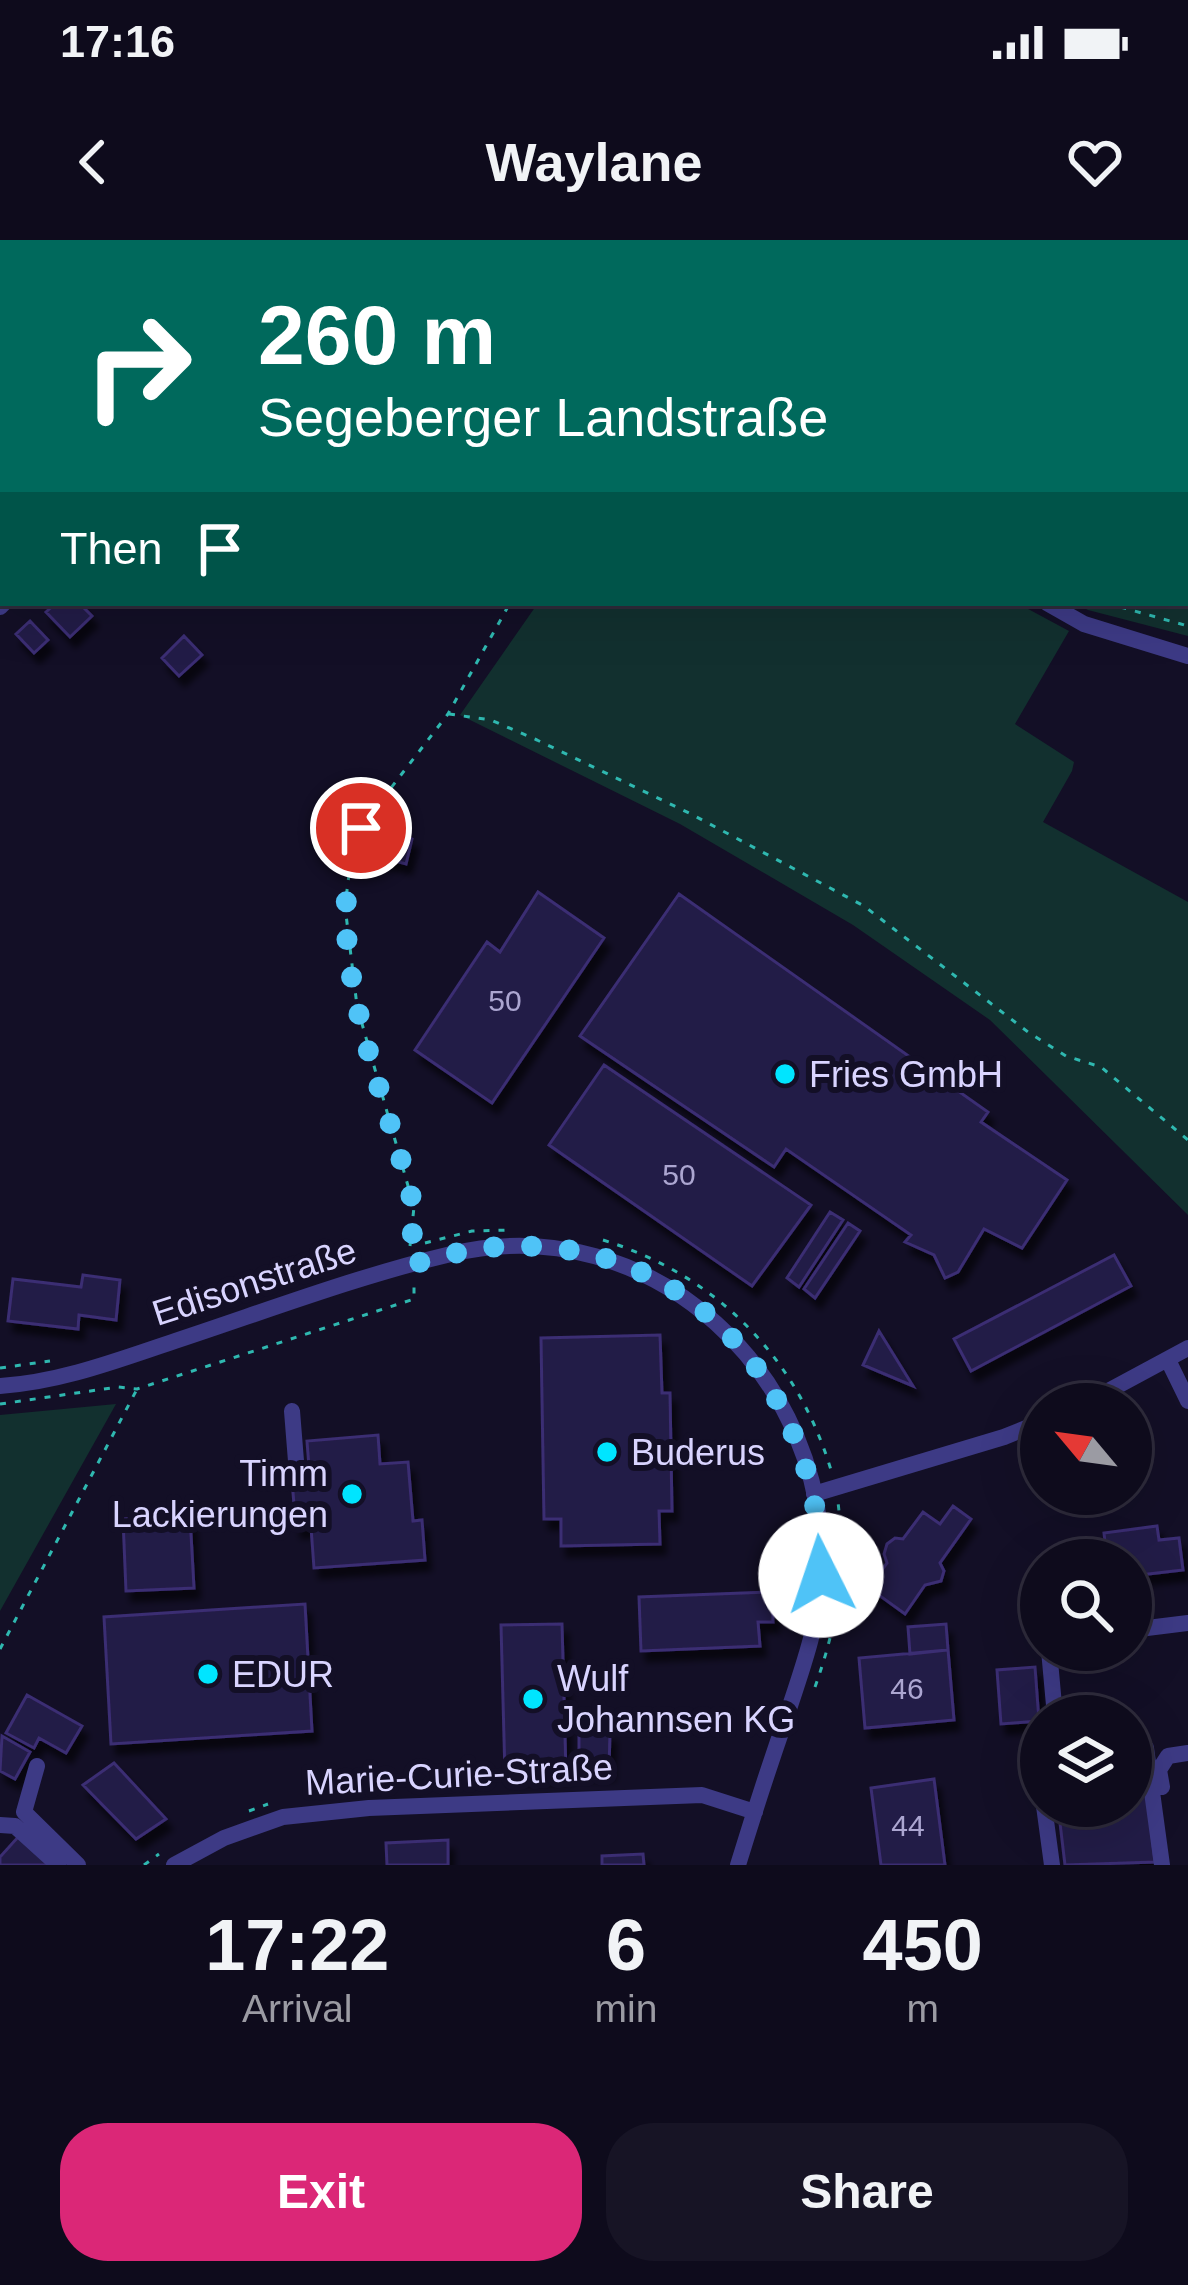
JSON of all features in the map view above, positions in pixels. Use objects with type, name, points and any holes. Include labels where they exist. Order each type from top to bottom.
[{"type":"street","points":[[1052,606],[1084,624],[1188,656]]},
{"type":"street","name":"Edisonstraße","points":[[0,1386],[92,1369],[411,1256],[487,1247],[544,1247],[605,1259],[668,1286],[727,1330],[758,1367],[794,1432],[814,1494],[821,1550],[818,1610],[738,1865]]},
{"type":"street","points":[[1124,1383],[1188,1348]]},
{"type":"street","points":[[1168,1360],[1188,1401]]},
{"type":"street","points":[[292,1411],[296,1461]]},
{"type":"street","points":[[814,1494],[1020,1431]]},
{"type":"street","points":[[1152,1627],[1188,1623]]},
{"type":"street","points":[[1172,1865],[1160,1770],[1168,1756],[1188,1753]]},
{"type":"street","points":[[37,1766],[24,1812],[78,1865]]},
{"type":"street","points":[[1152,1792],[1162,1865]]},
{"type":"street","name":"Marie-Curie-Straße","points":[[174,1865],[224,1838],[283,1817],[368,1808],[702,1795],[755,1813]]},
{"type":"street","points":[[0,1826],[15,1826],[58,1865]]},
{"type":"street","points":[[1051,1827],[1056,1865]]},
{"type":"path","points":[[0,1404],[118,1387],[137,1389],[415,1299],[414,1207],[356,1006],[345,906],[352,851],[361,828],[448,714],[508,606]]},
{"type":"path","points":[[1117,606],[1188,626]]},
{"type":"path","points":[[448,714],[505,726],[689,813],[864,906],[1028,1032],[1066,1056],[1101,1066],[1188,1140]]},
{"type":"path","points":[[411,1256],[472,1232],[512,1230]]},
{"type":"path","points":[[604,1240],[686,1275],[728,1306],[764,1342],[809,1409],[836,1487],[844,1555],[830,1644],[811,1699]]},
{"type":"path","points":[[0,1368],[60,1359]]},
{"type":"path","points":[[0,1648],[137,1389]]},
{"type":"green space","points":[[536,606],[1023,606],[1069,631],[1015,724],[1074,762],[1043,822],[1188,902],[1188,1215],[990,1020],[853,925],[680,824],[460,715]]},
{"type":"green space","points":[[1081,606],[1188,606],[1188,636]]},
{"type":"green space","points":[[116,1404],[0,1611],[0,1415]]},
{"type":"building","points":[[53,606],[82,606],[92,616],[70,637],[46,612]]},
{"type":"building","points":[[30,621],[48,640],[34,653],[16,634]]},
{"type":"building","points":[[184,636],[202,655],[179,676],[162,658]]},
{"type":"building","points":[[391,833],[412,839],[406,864],[384,858]]},
{"type":"building","points":[[538,892],[604,938],[492,1103],[415,1050],[487,942],[500,952]]},
{"type":"building","name":"Fries GmbH","points":[[679,894],[988,1112],[981,1122],[1067,1180],[1022,1248],[984,1229],[958,1272],[945,1278],[934,1255],[905,1242],[911,1235],[786,1149],[774,1167],[580,1036]]},
{"type":"building","points":[[604,1065],[811,1205],[752,1286],[549,1145]]},
{"type":"building","points":[[830,1212],[843,1220],[799,1287],[787,1278]]},
{"type":"building","points":[[848,1223],[860,1231],[815,1298],[804,1289]]},
{"type":"building","points":[[1114,1255],[1131,1286],[971,1371],[954,1339]]},
{"type":"building","points":[[83,1275],[120,1280],[116,1320],[79,1315],[78,1329],[8,1321],[13,1279],[81,1287]]},
{"type":"building","points":[[879,1331],[913,1386],[863,1365]]},
{"type":"building","name":"Buderus","points":[[660,1335],[662,1393],[670,1393],[672,1511],[659,1511],[660,1544],[561,1546],[561,1519],[544,1519],[541,1338]]},
{"type":"building","name":"Timm Lackierungen","points":[[378,1435],[380,1464],[408,1462],[413,1521],[422,1520],[425,1560],[314,1568],[311,1527],[296,1528],[291,1469],[309,1467],[307,1441]]},
{"type":"building","points":[[953,1506],[971,1519],[940,1563],[941,1581],[925,1585],[905,1614],[869,1588],[887,1563],[887,1544],[903,1539],[923,1512],[940,1524]]},
{"type":"building","name":"EDUR","points":[[190,1516],[194,1588],[126,1591],[123,1519]]},
{"type":"building","points":[[1157,1526],[1159,1540],[1179,1538],[1183,1570],[1152,1574],[1152,1539],[1105,1539],[1104,1533]]},
{"type":"building","points":[[772,1592],[773,1622],[758,1622],[760,1646],[641,1651],[639,1597]]},
{"type":"building","name":"EDUR","points":[[305,1604],[312,1731],[111,1744],[104,1617]]},
{"type":"building","name":"Wulf Johannsen KG","points":[[562,1624],[566,1773],[505,1775],[501,1625]]},
{"type":"building","points":[[946,1624],[948,1650],[910,1654],[908,1627]]},
{"type":"building","points":[[948,1650],[954,1720],[865,1728],[859,1658]]},
{"type":"building","points":[[997,1670],[1035,1671],[1037,1695],[1020,1695],[1020,1722],[1001,1724]]},
{"type":"building","points":[[27,1695],[82,1726],[66,1753],[39,1738],[34,1748],[6,1733]]},
{"type":"building","points":[[579,1732],[610,1732],[609,1770],[579,1770]]},
{"type":"building","points":[[2,1736],[30,1752],[15,1779],[0,1771]]},
{"type":"building","points":[[114,1763],[166,1819],[136,1839],[83,1785]]},
{"type":"building","points":[[934,1779],[945,1865],[881,1865],[871,1788]]},
{"type":"building","points":[[1060,1827],[1151,1827],[1155,1862],[1065,1865]]},
{"type":"building","points":[[19,1836],[52,1865],[0,1865],[0,1857]]},
{"type":"building","points":[[448,1840],[448,1865],[387,1865],[386,1843]]},
{"type":"building","points":[[643,1854],[644,1865],[602,1865],[602,1856]]},
{"type":"place","name":"Fries GmbH","points":[[785,1074]]},
{"type":"place","name":"Buderus","points":[[607,1452]]},
{"type":"place","name":"Timm Lackierungen","points":[[352,1494]]},
{"type":"place","name":"EDUR","points":[[208,1674]]},
{"type":"place","name":"Wulf Johannsen KG","points":[[533,1699]]},
{"type":"route","points":[[361,828],[352,851],[345,906],[356,1006],[414,1207],[413,1264],[487,1247],[573,1251],[636,1271],[702,1309],[748,1353],[783,1407],[814,1494],[821,1575]]}]
